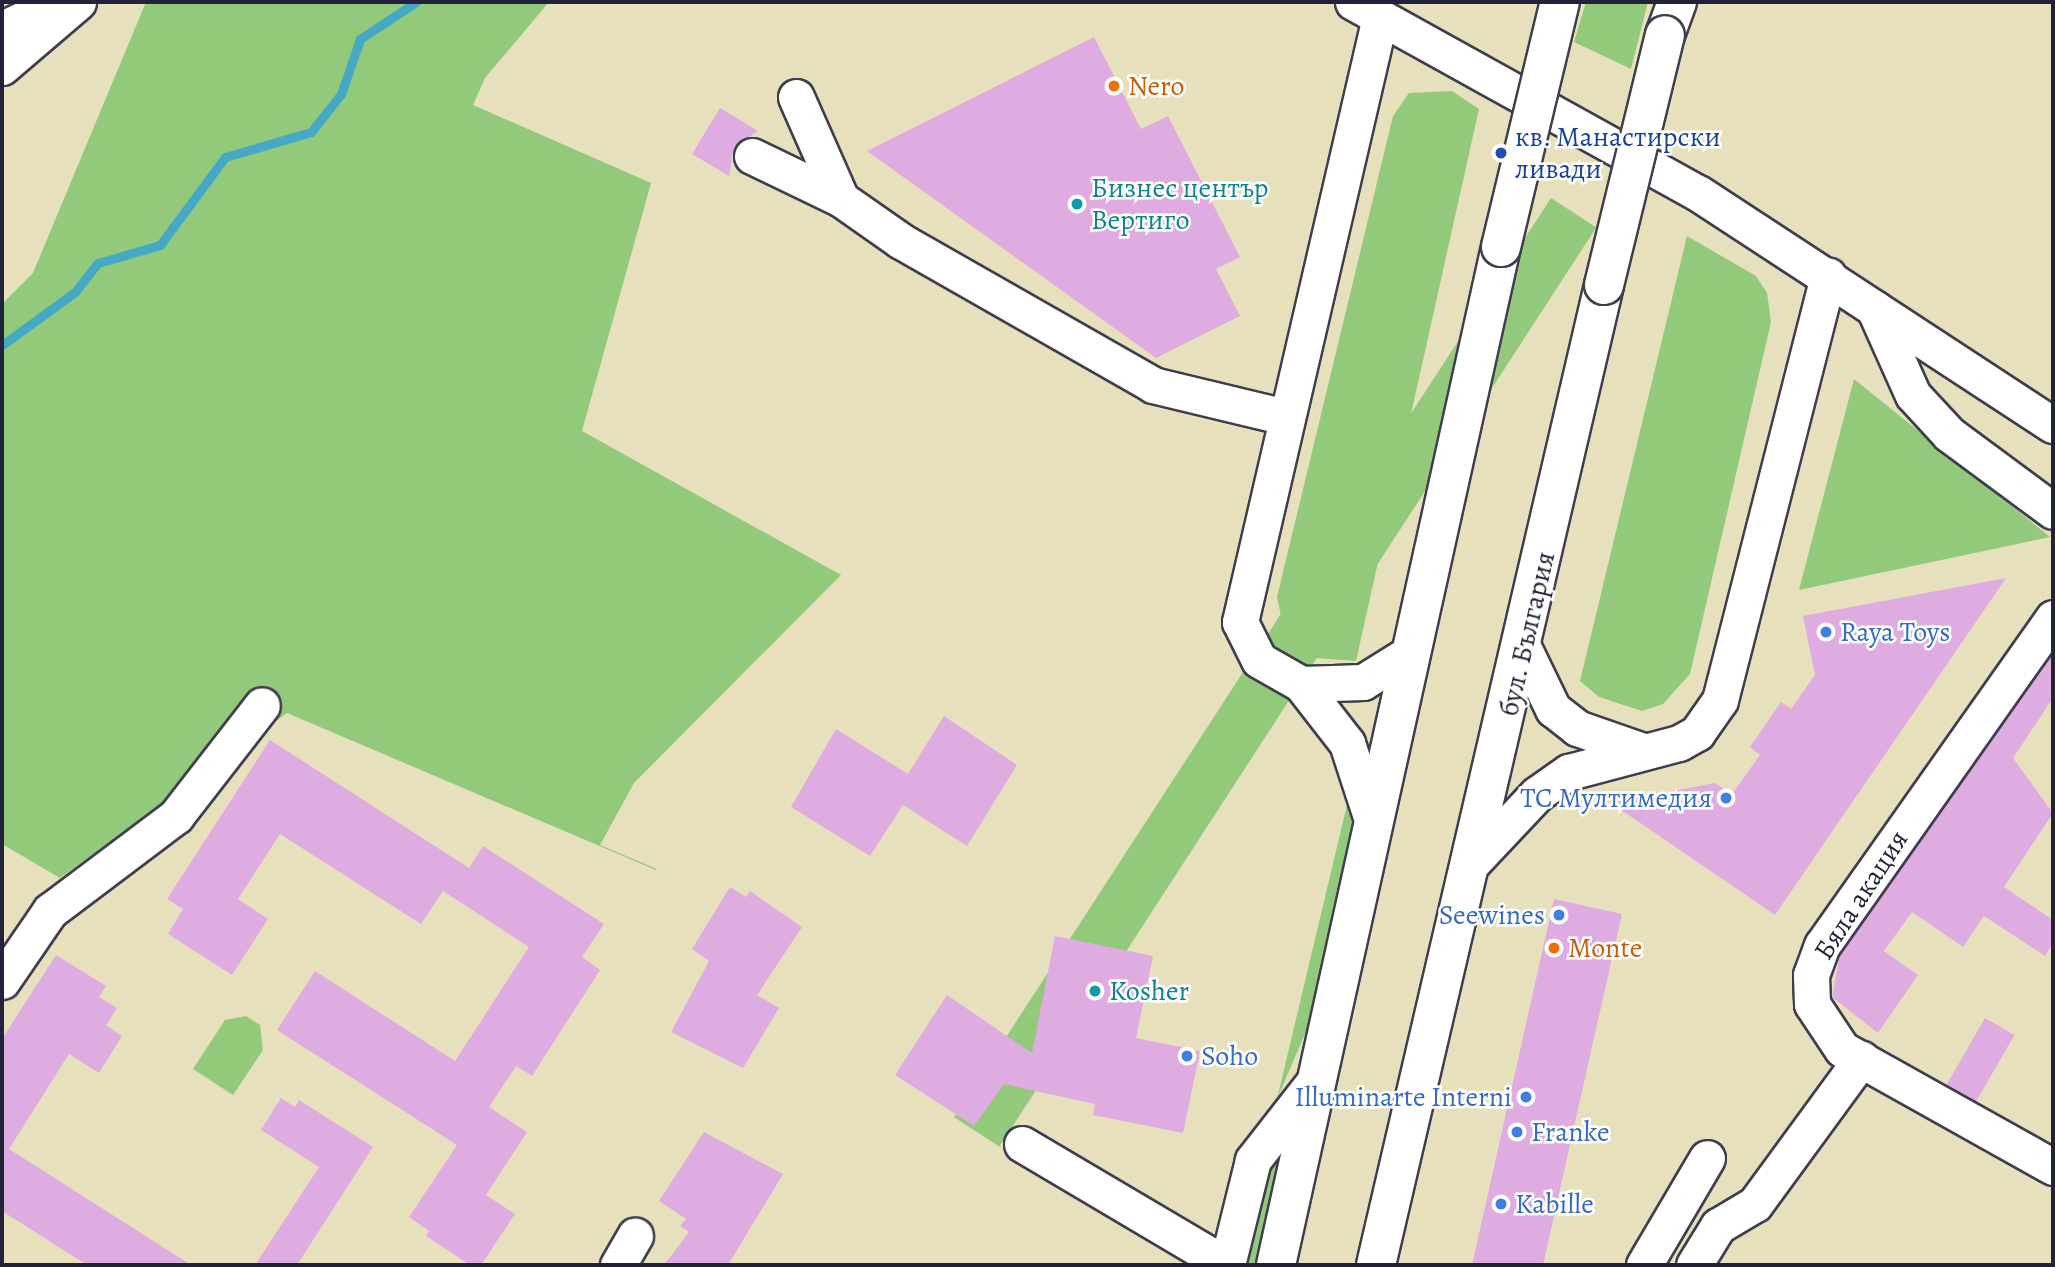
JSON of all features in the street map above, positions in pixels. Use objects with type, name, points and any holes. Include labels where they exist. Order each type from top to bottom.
[{"type":"main road","points":[[1276,1265],[1371,817],[1501,247],[1560,2]]},
{"type":"main road","name":"бул. България","points":[[1376,1265],[1524,649],[1604,285],[1671,19]]},
{"type":"street","points":[[2,29],[59,2]]},
{"type":"street","points":[[2,67],[78,2]]},
{"type":"street","points":[[1371,817],[1347,743],[1301,684],[1259,660],[1240,622],[1285,417],[1367,9],[1698,193],[2053,425]]},
{"type":"street","points":[[796,97],[841,199]]},
{"type":"street","points":[[752,156],[841,199],[901,241],[1153,385],[1285,417]]},
{"type":"street","points":[[1472,863],[1537,794],[1569,772],[1646,752],[1697,733],[1720,700],[1828,276]]},
{"type":"street","points":[[1874,308],[1913,395],[1949,435],[2053,510]]},
{"type":"street","name":"Бяла акация","points":[[2053,618],[1822,945],[1811,975],[1812,1004],[1825,1031],[1861,1059],[2053,1167]]},
{"type":"street","points":[[1524,649],[1553,709],[1577,728],[1646,752]]},
{"type":"street","points":[[1301,684],[1363,682],[1408,654]]},
{"type":"street","points":[[2,981],[50,911],[176,816],[262,705]]},
{"type":"street","points":[[1694,1265],[1718,1226],[1755,1204],[1861,1059]]},
{"type":"street","points":[[1022,1144],[1227,1265],[1253,1160],[1317,1078]]},
{"type":"street","points":[[1644,1265],[1707,1158]]},
{"type":"green space","points":[[146,2],[549,2],[485,78],[473,105],[651,183],[582,431],[841,575],[634,783],[600,845],[656,870],[287,713],[60,878],[2,844],[2,304],[33,273]]},
{"type":"green space","points":[[1586,2],[1648,2],[1631,69],[1574,42]]},
{"type":"green space","points":[[1452,91],[1479,109],[1356,661],[1315,658],[1285,635],[1277,597],[1393,116],[1409,93]]},
{"type":"green space","points":[[1551,198],[1596,227],[999,1147],[954,1117]]},
{"type":"green space","points":[[1687,236],[1756,276],[1767,293],[1771,322],[1690,674],[1663,704],[1642,711],[1599,697],[1580,681]]},
{"type":"green space","points":[[1854,379],[2050,537],[1799,590]]},
{"type":"green space","points":[[1351,788],[1352,829],[1308,1027],[1277,1099]]},
{"type":"green space","points":[[246,1016],[260,1025],[263,1050],[233,1095],[193,1069],[225,1020]]},
{"type":"green space","points":[[1292,1124],[1260,1265],[1238,1265],[1259,1168]]},
{"type":"building","name":"Бизнес център Вертиго","points":[[1094,37],[1141,129],[1168,116],[1240,257],[1216,269],[1240,316],[1156,358],[867,151]]},
{"type":"building","points":[[720,108],[758,131],[734,147],[729,176],[692,154]]},
{"type":"building","points":[[2006,578],[1775,915],[1611,803],[1715,783],[1732,794],[1760,755],[1750,747],[1781,702],[1791,709],[1815,675],[1803,616]]},
{"type":"building","points":[[2053,653],[2053,698],[2013,758],[2053,813],[2004,887],[2053,920],[2053,943],[2045,956],[1984,916],[1963,947],[1912,912],[1884,951],[1918,975],[1878,1033],[1832,997],[1840,954]]},
{"type":"building","points":[[944,716],[1017,765],[967,846],[903,805],[870,856],[791,807],[836,729],[908,774]]},
{"type":"building","points":[[270,740],[469,868],[483,846],[604,924],[582,957],[600,970],[532,1076],[516,1066],[489,1107],[527,1132],[486,1195],[515,1214],[481,1265],[470,1265],[426,1236],[429,1231],[409,1217],[457,1145],[277,1030],[315,971],[455,1061],[529,947],[443,891],[421,924],[280,834],[238,899],[268,919],[232,975],[168,934],[183,909],[167,899]]},
{"type":"building","points":[[730,887],[746,897],[750,891],[802,927],[757,995],[779,1008],[743,1068],[671,1032],[709,961],[692,949]]},
{"type":"building","points":[[1554,899],[1622,914],[1543,1265],[1472,1265]]},
{"type":"building","points":[[1055,936],[1153,956],[1136,1038],[1200,1051],[1183,1133],[1093,1115],[1095,1104],[1004,1084],[974,1126],[895,1075],[947,995],[1032,1053]]},
{"type":"building","points":[[56,955],[106,986],[99,997],[117,1008],[106,1025],[122,1036],[99,1073],[69,1054],[9,1149],[191,1265],[87,1265],[2,1211],[2,1039]]},
{"type":"building","points":[[1985,1018],[2014,1035],[1976,1102],[1947,1085]]},
{"type":"building","points":[[281,1098],[295,1107],[299,1100],[373,1147],[297,1265],[255,1265],[319,1167],[261,1130]]},
{"type":"building","points":[[704,1132],[783,1174],[728,1265],[664,1265],[689,1232],[680,1226],[686,1219],[659,1201]]},
{"type":"waterway","points":[[2,345],[75,292],[98,263],[160,245],[225,157],[311,132],[341,94],[360,39],[416,2]]},
{"type":"place","name":"Nero","points":[[1114,86]]},
{"type":"place","name":"кв. Манастирски ливади","points":[[1501,153]]},
{"type":"place","name":"Бизнес център Вертиго","points":[[1077,204]]},
{"type":"place","name":"Raya Toys","points":[[1826,632]]},
{"type":"place","name":"ТС Мултимедия","points":[[1726,798]]},
{"type":"place","name":"Seewines","points":[[1559,915]]},
{"type":"place","name":"Monte","points":[[1554,948]]},
{"type":"place","name":"Kosher","points":[[1095,991]]},
{"type":"place","name":"Soho","points":[[1187,1056]]},
{"type":"place","name":"Illuminarte Interni","points":[[1526,1097]]},
{"type":"place","name":"Franke","points":[[1517,1132]]},
{"type":"place","name":"Kabille","points":[[1501,1204]]}]
